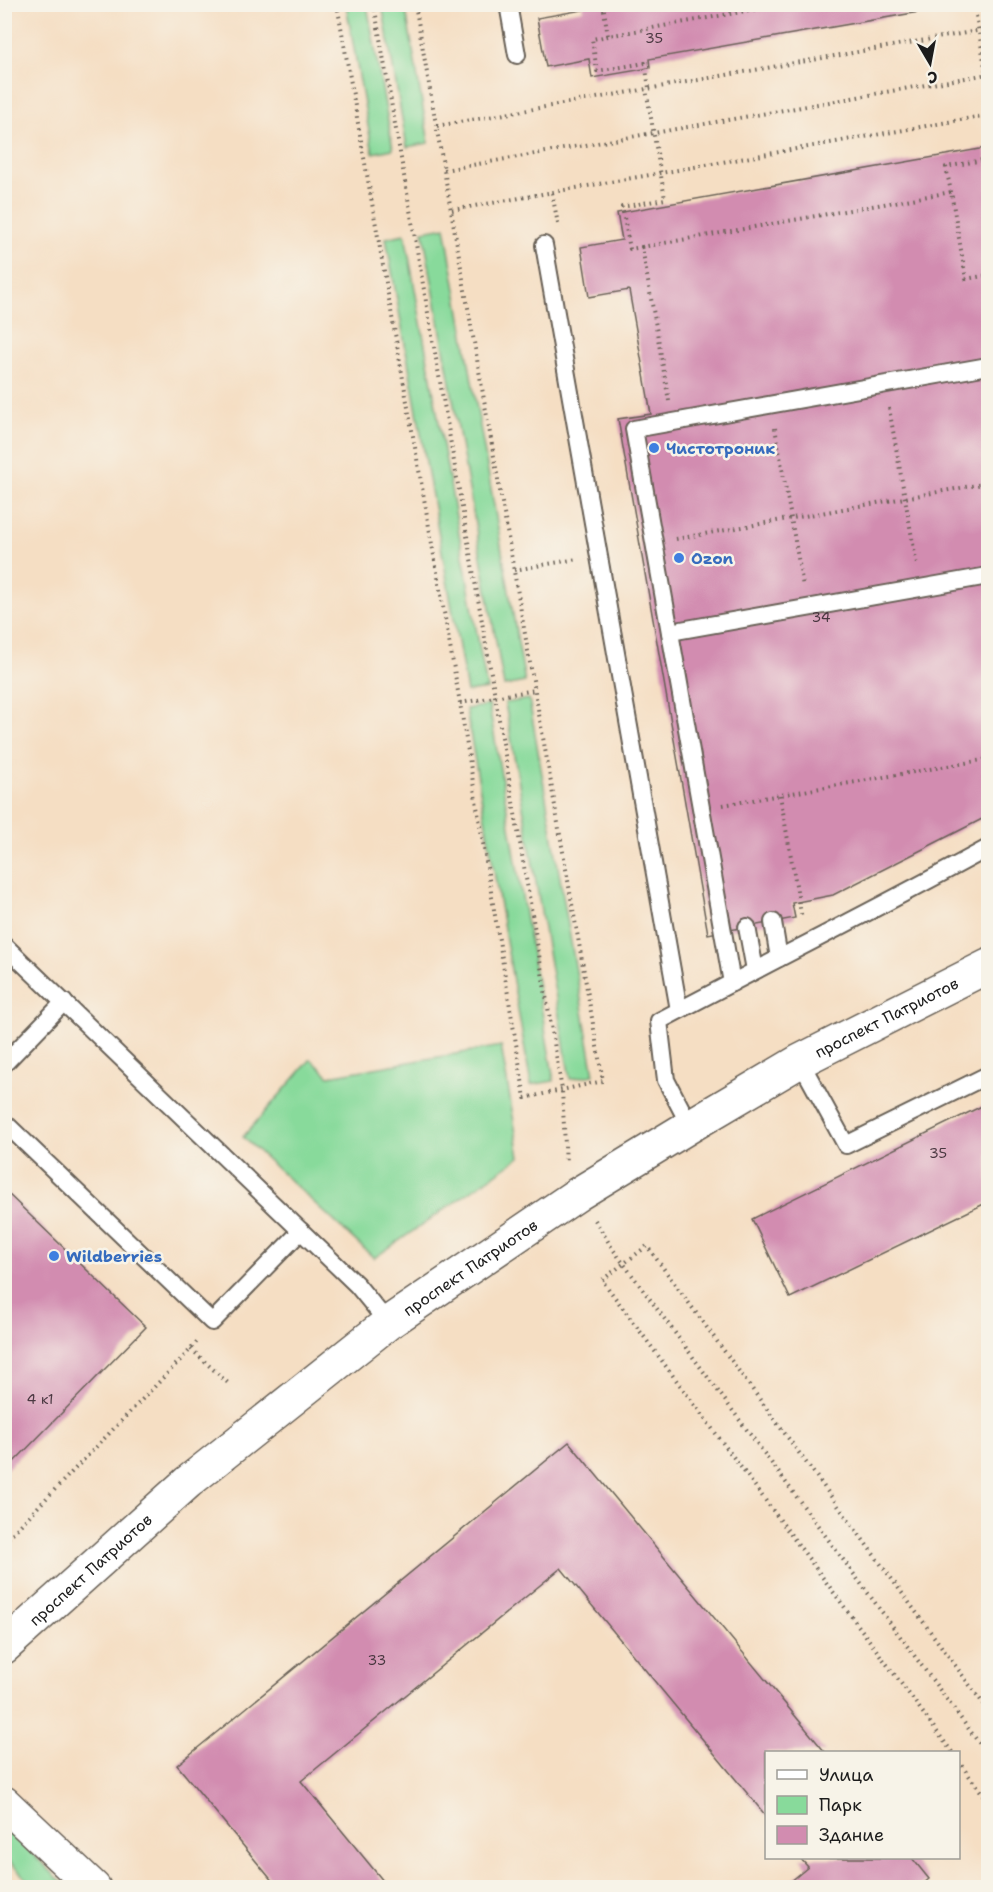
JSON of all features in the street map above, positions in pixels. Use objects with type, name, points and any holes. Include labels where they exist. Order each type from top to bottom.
[{"type":"street","name":"проспект Патриотов","points":[[4,1647],[188,1482],[388,1323],[578,1194],[690,1126],[800,1061],[988,966]]},
{"type":"street","points":[[4,1803],[94,1887]]},
{"type":"lane","points":[[508,4],[517,55]]},
{"type":"lane","points":[[544,245],[679,1010]]},
{"type":"lane","points":[[732,983],[634,429],[988,366]]},
{"type":"lane","points":[[670,632],[988,576]]},
{"type":"lane","points":[[690,1126],[666,1080],[658,1021],[908,892],[988,848]]},
{"type":"lane","points":[[773,922],[779,958]]},
{"type":"lane","points":[[747,927],[755,970]]},
{"type":"lane","points":[[4,945],[357,1285],[388,1323]]},
{"type":"lane","points":[[4,1064],[64,1002]]},
{"type":"lane","points":[[800,1061],[846,1145],[988,1075]]},
{"type":"lane","points":[[4,1122],[212,1322],[301,1231]]},
{"type":"path","points":[[337,4],[460,703],[525,1098],[603,1081],[415,4]]},
{"type":"path","points":[[374,4],[562,1090],[566,1164]]},
{"type":"path","points":[[603,4],[608,36]]},
{"type":"path","points":[[785,4],[592,39],[597,71],[645,63],[665,199],[622,207],[630,249],[951,192]]},
{"type":"path","points":[[974,4],[988,84]]},
{"type":"path","points":[[436,126],[988,28]]},
{"type":"path","points":[[444,170],[988,74]]},
{"type":"path","points":[[451,210],[988,115]]},
{"type":"path","points":[[988,159],[946,167],[966,279],[988,275]]},
{"type":"path","points":[[642,247],[673,422]]},
{"type":"path","points":[[885,385],[921,588]]},
{"type":"path","points":[[771,405],[806,608]]},
{"type":"path","points":[[654,543],[988,483]]},
{"type":"path","points":[[514,570],[599,555]]},
{"type":"path","points":[[460,703],[535,690]]},
{"type":"path","points":[[701,809],[988,759]]},
{"type":"path","points":[[780,795],[799,902]]},
{"type":"path","points":[[594,1218],[623,1263],[988,1755]]},
{"type":"path","points":[[951,1751],[602,1280],[647,1246],[988,1710]]},
{"type":"path","points":[[4,1542],[191,1349],[212,1322]]},
{"type":"path","points":[[191,1349],[229,1384]]},
{"type":"path","points":[[960,1764],[988,1801]]},
{"type":"green space","points":[[346,5],[367,5],[393,149],[373,153]]},
{"type":"green space","points":[[382,5],[405,5],[429,143],[407,147]]},
{"type":"green space","points":[[445,227],[525,682],[504,686],[423,231]]},
{"type":"green space","points":[[405,234],[487,689],[467,692],[386,238]]},
{"type":"green space","points":[[529,699],[594,1075],[570,1079],[505,703]]},
{"type":"green space","points":[[489,705],[554,1081],[531,1085],[466,709]]},
{"type":"green space","points":[[501,1046],[520,1157],[374,1258],[243,1137],[311,1059],[329,1076]]},
{"type":"green space","points":[[4,1827],[67,1887],[35,1887],[5,1858]]},
{"type":"building","points":[[582,4],[953,4],[953,6],[649,59],[650,68],[592,78],[589,59],[546,67],[537,18],[583,10]]},
{"type":"building","points":[[985,148],[988,166],[988,816],[833,895],[792,903],[795,918],[708,934],[618,419],[651,414],[629,290],[589,297],[581,247],[622,240],[617,213]]},
{"type":"building","points":[[988,1103],[988,1202],[790,1298],[752,1219]]},
{"type":"building","points":[[4,1190],[146,1327],[4,1472]]},
{"type":"building","points":[[569,1442],[824,1751],[765,1751],[765,1815],[561,1568],[301,1781],[389,1888],[278,1888],[177,1765]]},
{"type":"building","points":[[801,1859],[913,1859],[929,1879],[918,1888],[783,1888],[808,1867]]},
{"type":"place","name":"Чистотроник","points":[[654,448]]},
{"type":"place","name":"Ozon","points":[[679,558]]},
{"type":"place","name":"Wildberries","points":[[54,1256]]}]
